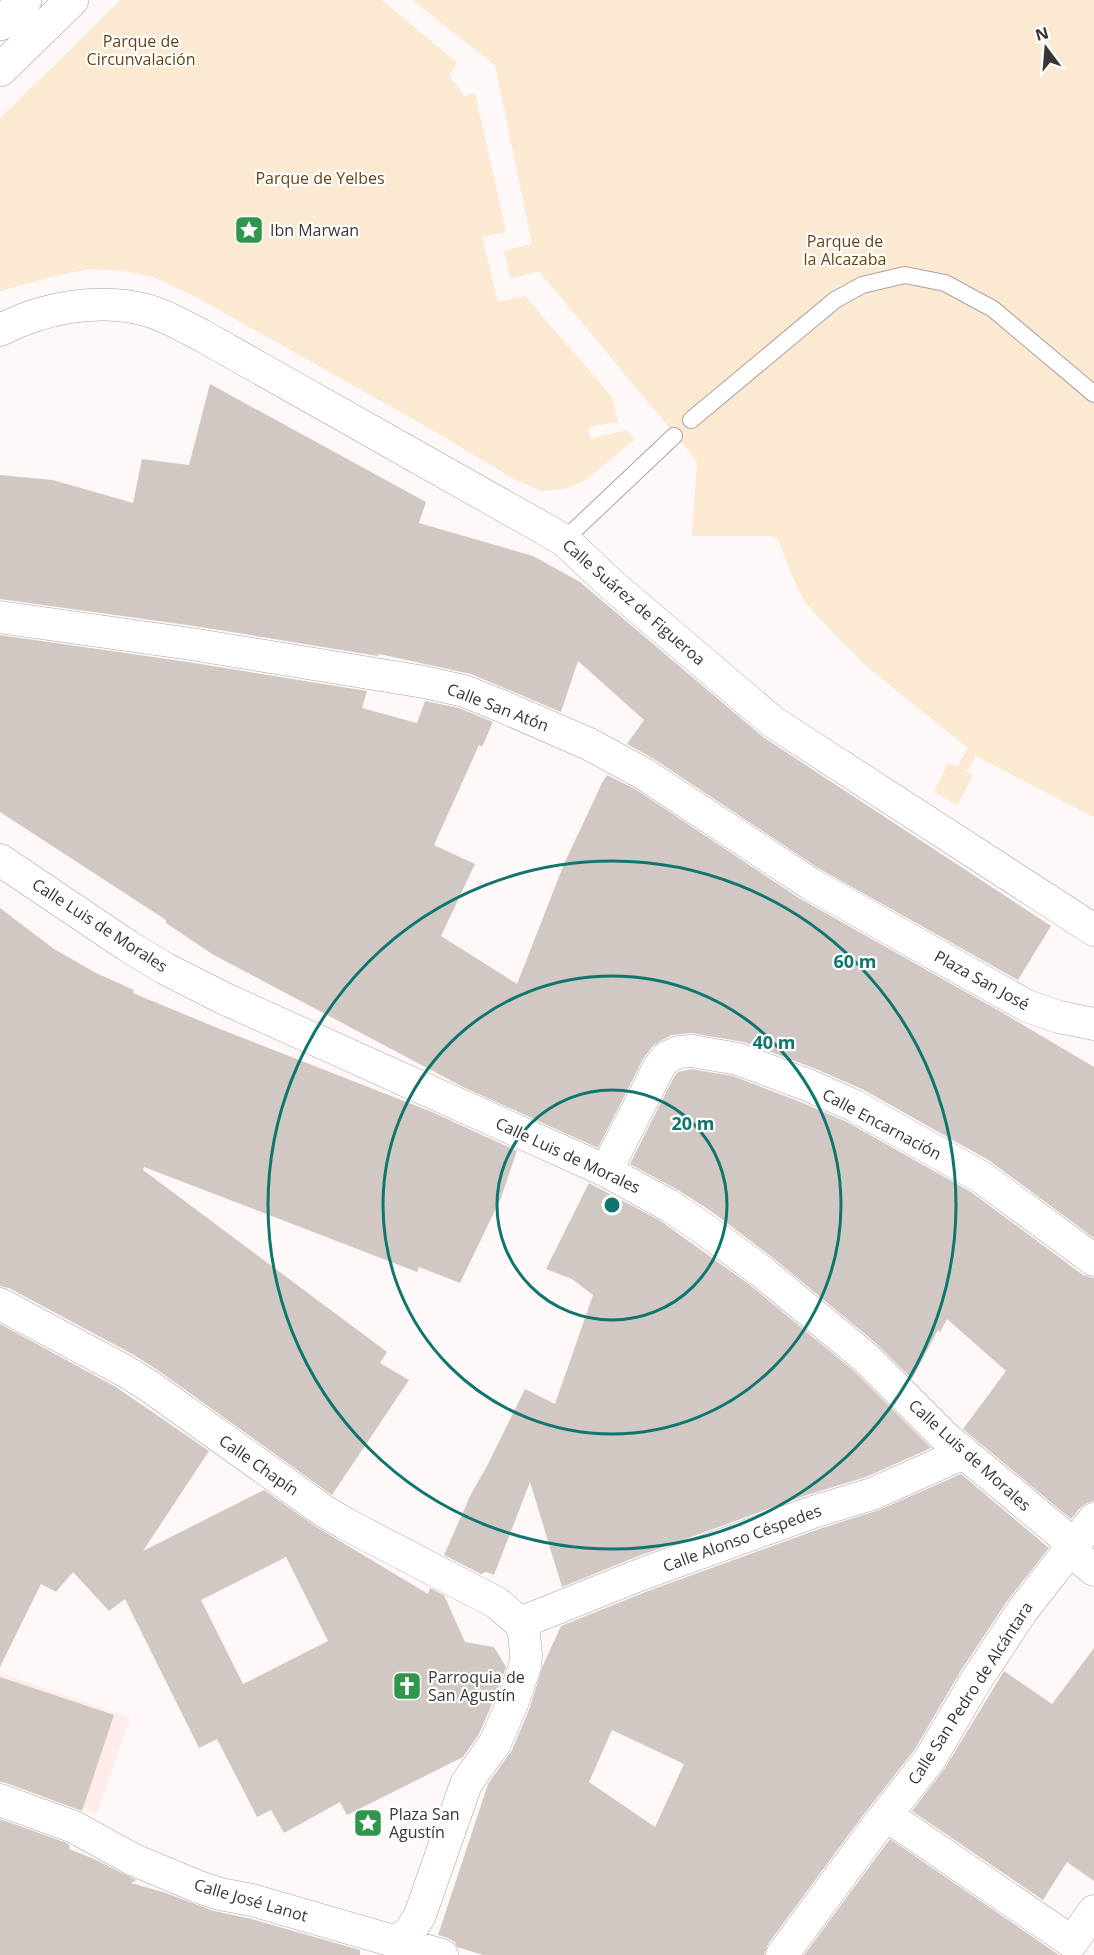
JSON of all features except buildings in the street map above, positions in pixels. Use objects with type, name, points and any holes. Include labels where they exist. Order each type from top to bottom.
[{"type":"main road","points":[[0,24],[25,0]]},
{"type":"main road","points":[[0,70],[72,0]]},
{"type":"street","name":"Calle Suárez de Figueroa","points":[[0,330],[14,322],[47,312],[84,305],[114,304],[146,310],[173,320],[201,335],[564,540],[612,585],[773,722],[1084,923]]},
{"type":"street","name":"Calle San Atón","points":[[0,617],[203,646],[424,682],[465,691],[589,744],[635,769],[809,883],[907,939]]},
{"type":"street","name":"Calle Luis de Morales","points":[[0,860],[164,968],[223,998],[606,1171],[668,1205],[761,1271],[866,1358],[946,1438],[1060,1533],[1094,1570]]},
{"type":"street","name":"Plaza San José","points":[[907,939],[1027,1006],[1059,1017],[1094,1024]]},
{"type":"street","name":"Calle Encarnación","points":[[606,1171],[659,1067],[667,1057],[679,1052],[692,1051],[738,1059],[855,1106],[981,1177],[1094,1260]]},
{"type":"street","name":"Calle Chapín","points":[[0,1304],[125,1371],[324,1511],[483,1594],[520,1623]]},
{"type":"street","name":"Calle Alonso Céspedes","points":[[520,1623],[663,1566],[813,1512],[872,1494],[964,1454]]},
{"type":"street","name":"Calle San Pedro de Alcántara","points":[[782,1955],[930,1759],[975,1682],[1022,1611],[1094,1519]]},
{"type":"street","points":[[398,1941],[411,1930],[420,1915],[466,1784],[495,1743],[512,1704],[526,1655],[524,1633],[520,1623]]},
{"type":"street","name":"Calle José Lanot","points":[[0,1800],[74,1827],[134,1860],[220,1894],[252,1900],[442,1955]]},
{"type":"street","points":[[886,1815],[1072,1942],[1094,1911]]},
{"type":"lane","points":[[692,420],[835,300],[862,285],[905,275],[945,283],[993,309],[1094,394]]},
{"type":"lane","points":[[564,540],[674,436]]},
{"type":"shaded area","points":[[0,1673],[130,1718],[96,1815],[83,1807],[0,1778]]},
{"type":"green space","name":"Parque de Yelbes","points":[[121,0],[382,0],[457,63],[449,75],[464,96],[475,93],[506,232],[482,237],[498,302],[525,296],[612,397],[618,422],[588,427],[590,439],[627,430],[634,440],[583,482],[564,489],[542,491],[516,480],[198,298],[153,277],[123,271],[89,269],[0,291],[0,118]]},
{"type":"green space","name":"Parque de la Alcazaba","points":[[412,0],[1094,0],[1094,817],[976,756],[966,772],[973,775],[958,805],[934,792],[948,763],[957,767],[968,748],[866,666],[817,616],[805,602],[778,539],[770,536],[692,536],[697,461],[539,271],[511,279],[504,251],[532,244],[495,65]]},
{"type":"place","name":"Ibn Marwan","points":[[249,230]]},
{"type":"place","name":"Parroquia de San Agustín","points":[[407,1686]]},
{"type":"place","name":"Plaza San Agustín","points":[[368,1823]]},
{"type":"park label","name":"Parque de Circunvalación","points":[[141,50]]}]
